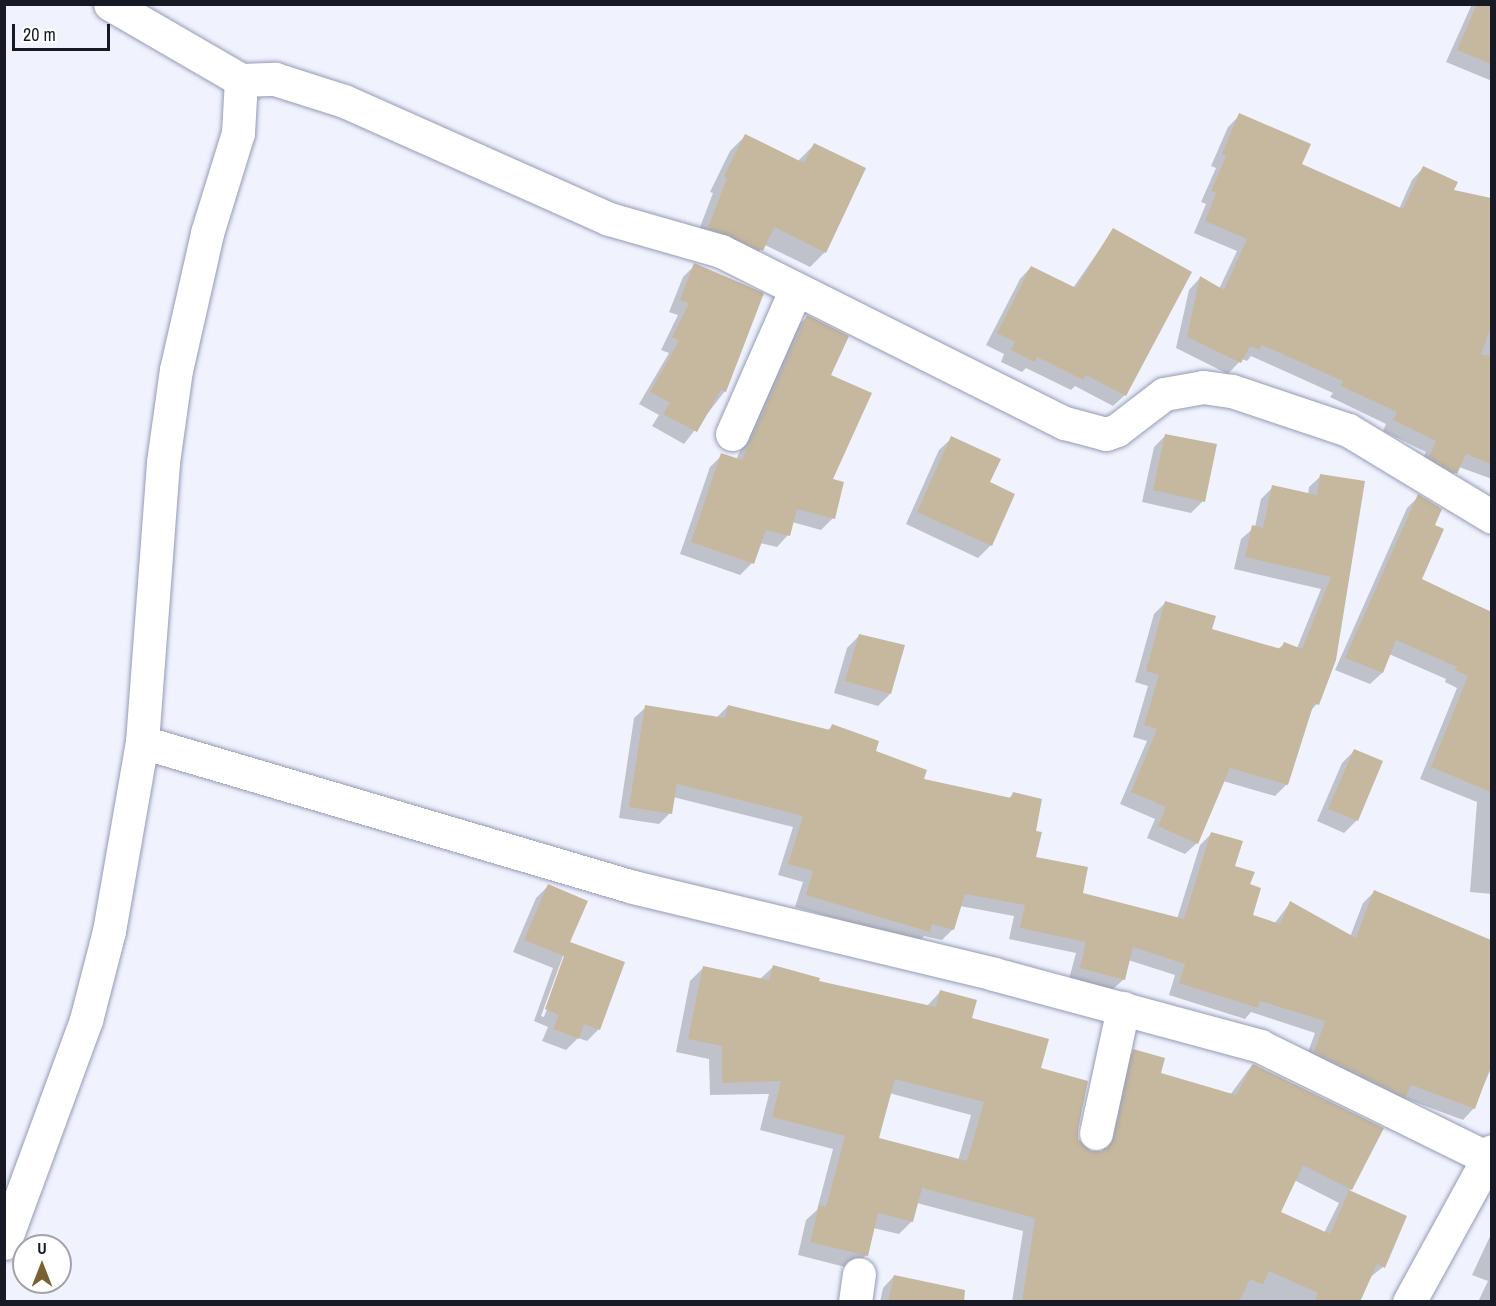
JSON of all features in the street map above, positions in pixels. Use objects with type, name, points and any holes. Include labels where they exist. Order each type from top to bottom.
[{"type":"street","points":[[110,4],[241,80],[275,79],[344,101],[609,219],[721,251],[795,291],[1065,423],[1092,432],[1117,430],[1164,394],[1203,387],[1232,391],[1348,430],[1491,517]]},
{"type":"street","points":[[4,1243],[86,1020],[109,930],[142,742],[163,462],[176,370],[204,244],[238,133],[241,80]]},
{"type":"street","points":[[732,434],[795,291]]},
{"type":"street","points":[[142,742],[633,887],[1123,1008],[1282,1055],[1490,1157],[1409,1302]]},
{"type":"street","points":[[1096,1132],[1123,1008]]},
{"type":"building","points":[[1477,4],[1491,4],[1491,64],[1457,50]]},
{"type":"building","points":[[1239,113],[1311,144],[1302,164],[1403,209],[1423,166],[1458,182],[1454,190],[1491,198],[1491,327],[1481,354],[1491,356],[1491,464],[1466,454],[1457,474],[1429,457],[1436,441],[1393,420],[1397,412],[1341,386],[1343,381],[1262,345],[1259,350],[1250,346],[1241,363],[1187,337],[1200,276],[1224,290],[1247,239],[1205,221],[1216,193],[1211,191],[1226,156],[1222,154]]},
{"type":"building","points":[[745,134],[804,163],[814,143],[866,168],[826,253],[774,227],[763,251],[708,228],[727,178],[724,176]]},
{"type":"building","points":[[1113,228],[1192,272],[1126,396],[1086,375],[1083,380],[1037,357],[1035,362],[1011,350],[1015,342],[997,333],[1031,266],[1076,288]]},
{"type":"building","points":[[694,263],[764,293],[726,392],[721,390],[697,432],[663,414],[670,403],[650,392],[679,341],[672,337],[689,303],[680,300]]},
{"type":"building","points":[[807,315],[849,336],[831,375],[872,393],[833,479],[844,482],[835,519],[797,509],[790,536],[766,530],[754,564],[691,542],[721,453],[742,460]]},
{"type":"building","points":[[1165,434],[1217,444],[1205,502],[1153,490]]},
{"type":"building","points":[[951,436],[1001,459],[990,482],[1015,494],[992,546],[917,512]]},
{"type":"building","points":[[1320,474],[1365,481],[1336,660],[1319,705],[1314,703],[1288,785],[1230,768],[1198,844],[1158,826],[1166,807],[1131,792],[1157,729],[1144,725],[1159,675],[1146,671],[1165,601],[1216,616],[1212,629],[1281,649],[1284,642],[1302,649],[1331,577],[1245,557],[1252,525],[1263,528],[1272,485],[1317,495]]},
{"type":"building","points":[[1418,494],[1442,509],[1435,525],[1444,529],[1422,579],[1491,612],[1491,792],[1431,767],[1468,676],[1455,670],[1457,667],[1396,640],[1383,673],[1345,658]]},
{"type":"building","points":[[859,634],[905,645],[891,694],[845,681]]},
{"type":"building","points":[[645,705],[725,718],[728,705],[830,730],[832,724],[879,741],[876,751],[927,770],[924,779],[1011,798],[1013,792],[1042,799],[1036,831],[1042,832],[1036,857],[1088,867],[1083,893],[1184,919],[1211,832],[1243,841],[1235,866],[1255,872],[1250,884],[1261,888],[1253,915],[1280,924],[1290,901],[1356,938],[1374,890],[1491,940],[1491,1065],[1475,1109],[1411,1085],[1406,1097],[1314,1052],[1325,1021],[1260,1001],[1258,1008],[1179,983],[1185,964],[1133,947],[1125,980],[1080,968],[1086,942],[1020,928],[1025,905],[965,894],[954,930],[932,924],[930,932],[806,895],[813,871],[788,864],[803,816],[677,784],[672,814],[629,807]]},
{"type":"building","points":[[1354,749],[1383,761],[1358,821],[1328,809]]},
{"type":"building","points":[[548,884],[588,901],[570,942],[625,962],[600,1030],[584,1024],[579,1039],[553,1029],[559,1015],[545,1009],[564,956],[524,940]]},
{"type":"building","points":[[773,965],[820,978],[819,981],[936,1007],[940,990],[977,1000],[972,1018],[1049,1039],[1041,1068],[1088,1081],[1078,1139],[1091,1151],[1102,1151],[1114,1138],[1133,1049],[1165,1058],[1161,1073],[1236,1095],[1253,1064],[1384,1128],[1352,1190],[1303,1165],[1281,1212],[1330,1234],[1349,1190],[1407,1216],[1385,1268],[1377,1264],[1360,1302],[1314,1302],[1318,1293],[1269,1271],[1263,1285],[1250,1279],[1239,1302],[1022,1302],[1035,1218],[922,1188],[913,1222],[878,1213],[868,1256],[810,1242],[819,1205],[826,1207],[845,1136],[772,1117],[781,1081],[722,1083],[722,1046],[688,1039],[703,966],[769,980]],"holes":[[[895,1079],[984,1102],[967,1161],[879,1138]]]},
{"type":"building","points":[[894,1275],[965,1290],[964,1302],[888,1302]]}]
